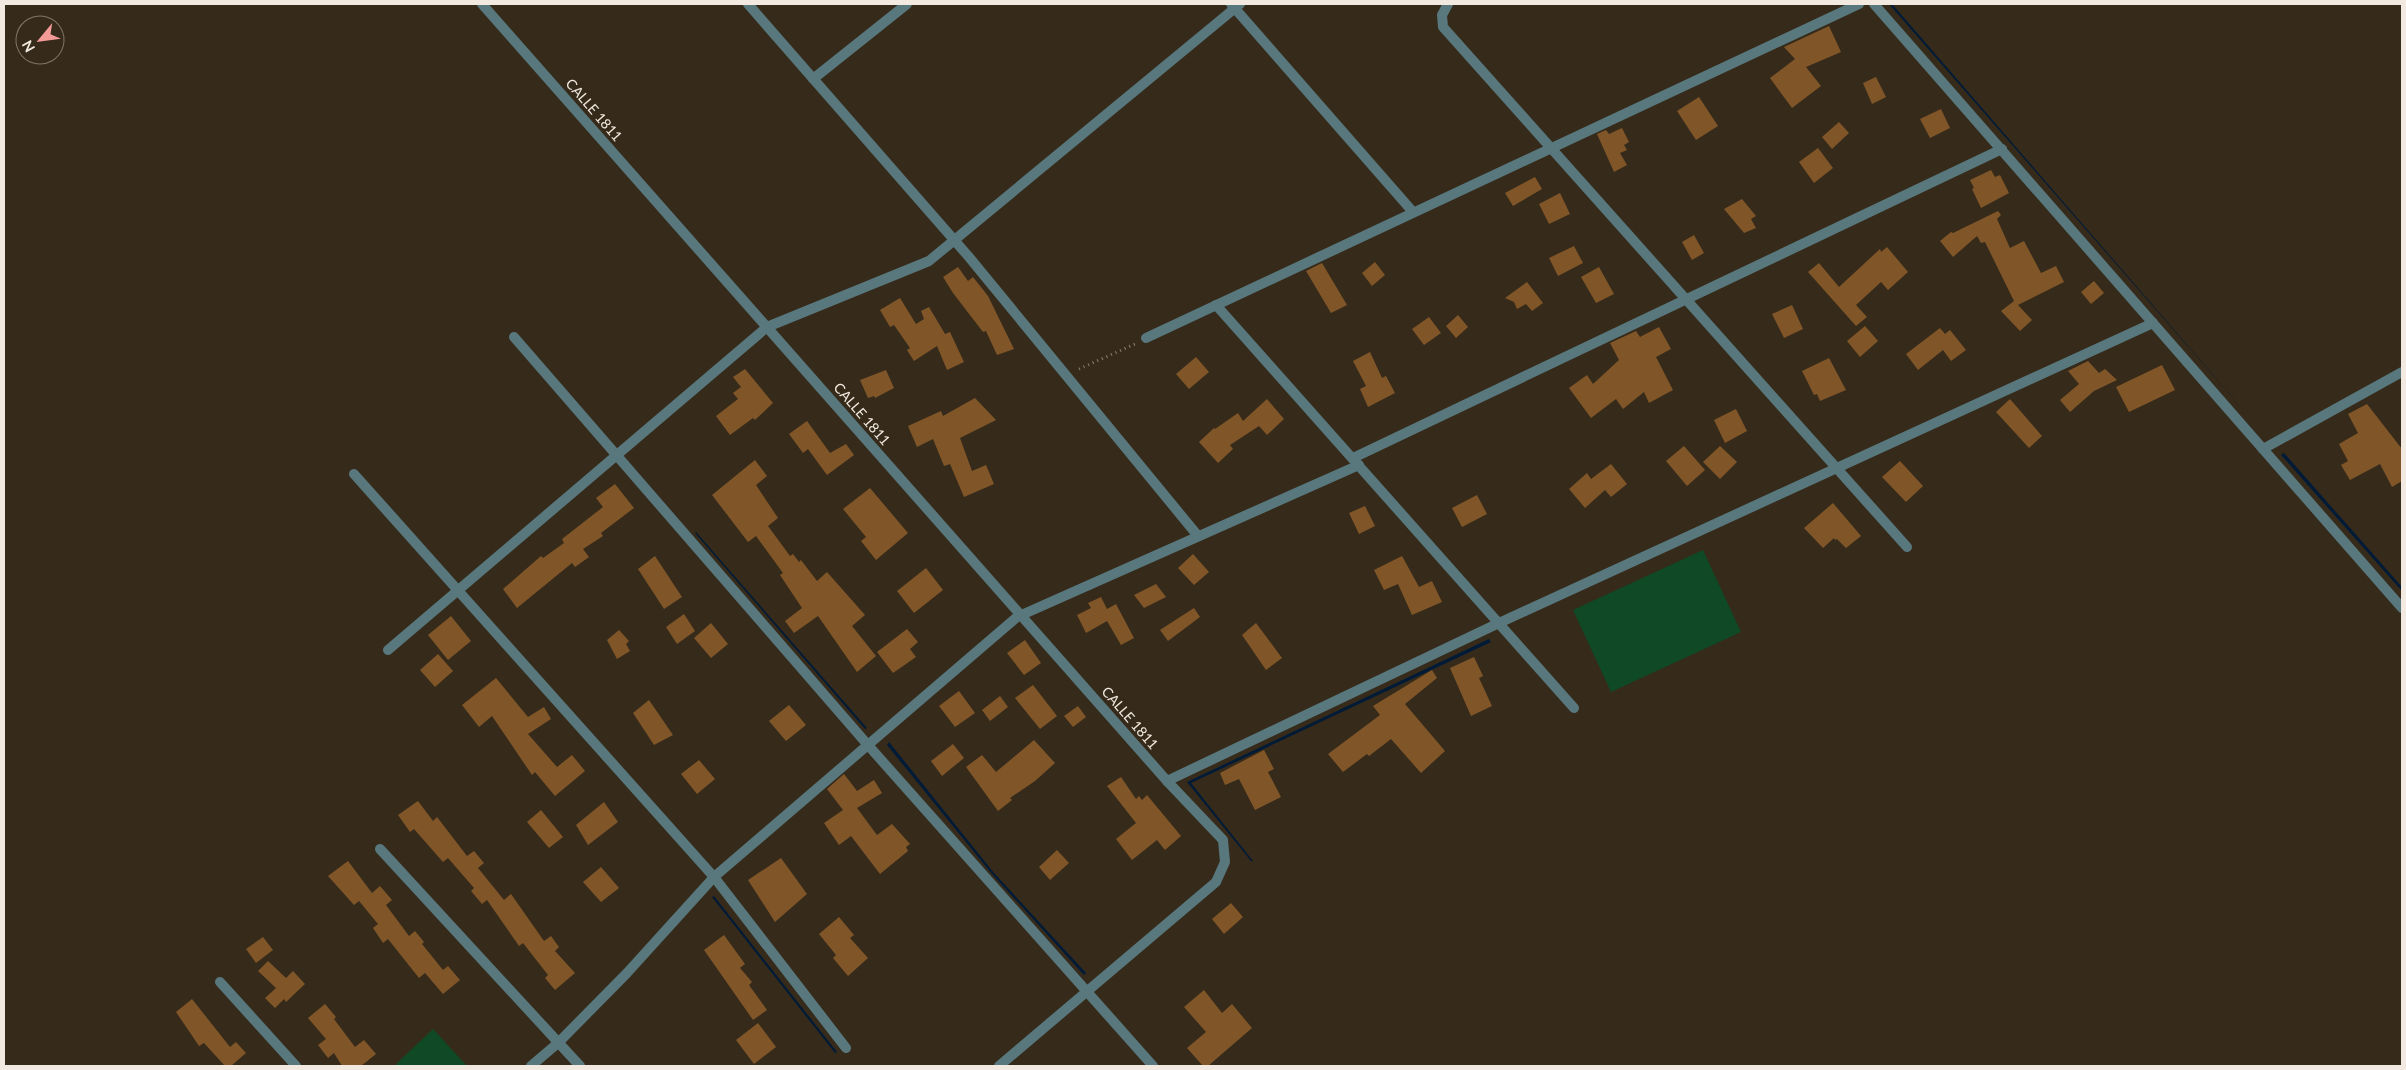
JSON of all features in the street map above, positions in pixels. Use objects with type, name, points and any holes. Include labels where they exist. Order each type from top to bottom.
[{"type":"street","name":"CALLE 1811","points":[[482,4],[1167,781],[1223,840],[1225,862],[1216,882],[1086,990]]},
{"type":"street","points":[[748,4],[954,240],[1067,374],[1198,536]]},
{"type":"street","points":[[813,78],[907,4]]},
{"type":"street","points":[[1448,4],[1442,15],[1443,27],[1906,547]]},
{"type":"street","points":[[1146,338],[1859,4]]},
{"type":"street","points":[[1874,4],[2402,607]]},
{"type":"street","points":[[388,650],[767,326],[912,270],[929,261],[1235,5],[1413,212]]},
{"type":"street","points":[[531,1066],[558,1043],[627,973],[714,877],[867,744],[1021,615],[1198,536],[1356,461],[2002,149]]},
{"type":"street","points":[[1216,304],[1574,708]]},
{"type":"street","points":[[1167,781],[1500,623],[2153,323]]},
{"type":"street","points":[[514,337],[867,744],[1152,1066]]},
{"type":"street","points":[[2263,449],[2402,372]]},
{"type":"street","points":[[354,474],[714,877],[846,1048]]},
{"type":"street","points":[[380,849],[580,1066]]},
{"type":"street","points":[[220,982],[296,1066]]},
{"type":"street","points":[[999,1066],[1086,990]]},
{"type":"path","points":[[1067,374],[1146,338]]},
{"type":"green space","points":[[1703,550],[1741,632],[1611,692],[1573,610]]},
{"type":"green space","points":[[433,1029],[467,1066],[394,1066]]},
{"type":"water","points":[[1889,4],[1892,4],[2247,414]]},
{"type":"water","points":[[2284,453],[2402,587],[2402,591],[2281,455]]},
{"type":"water","points":[[696,532],[867,728],[865,729]]},
{"type":"water","points":[[1489,639],[1491,642],[1191,783],[1253,861],[1251,861],[1187,782]]},
{"type":"water","points":[[889,742],[994,873],[1086,973],[1084,975],[992,874],[887,745]]},
{"type":"water","points":[[714,896],[837,1052],[835,1053],[712,897]]},
{"type":"building","points":[[1829,26],[1841,52],[1806,67],[1821,86],[1792,108],[1770,78],[1795,59],[1784,47]]},
{"type":"building","points":[[1876,77],[1886,97],[1872,104],[1863,83]]},
{"type":"building","points":[[1699,97],[1718,126],[1696,140],[1677,111]]},
{"type":"building","points":[[1941,109],[1950,128],[1930,138],[1920,119]]},
{"type":"building","points":[[1839,122],[1849,133],[1832,149],[1822,137]]},
{"type":"building","points":[[1622,128],[1629,142],[1624,145],[1627,150],[1620,153],[1627,165],[1614,172],[1597,134],[1606,130],[1609,134]]},
{"type":"building","points":[[1818,148],[1833,168],[1814,183],[1799,162]]},
{"type":"building","points":[[1991,170],[1995,177],[2000,175],[2009,193],[1981,208],[1970,180]]},
{"type":"building","points":[[1535,177],[1542,189],[1513,206],[1505,193]]},
{"type":"building","points":[[1560,193],[1570,214],[1549,224],[1539,204]]},
{"type":"building","points":[[1742,199],[1756,216],[1751,219],[1756,228],[1744,233],[1724,209]]},
{"type":"building","points":[[1998,211],[2001,215],[1997,219],[2010,248],[2024,241],[2041,273],[2056,266],[2064,282],[2018,305],[2032,320],[2020,331],[2001,311],[2014,301],[1985,242],[1981,243],[1977,236],[1953,257],[1940,241],[1951,232],[1953,233]]},
{"type":"building","points":[[1694,235],[1704,253],[1692,260],[1682,242]]},
{"type":"building","points":[[1574,246],[1583,263],[1558,276],[1549,258]]},
{"type":"building","points":[[1887,247],[1908,272],[1888,290],[1881,282],[1856,305],[1867,317],[1856,326],[1808,272],[1819,263],[1839,287],[1880,249],[1881,252]]},
{"type":"building","points":[[1375,262],[1385,275],[1372,286],[1362,273]]},
{"type":"building","points":[[1322,263],[1347,305],[1331,313],[1306,271]]},
{"type":"building","points":[[958,267],[968,281],[973,277],[988,296],[1014,349],[997,355],[986,331],[983,332],[953,293],[943,277]]},
{"type":"building","points":[[1599,267],[1614,294],[1596,303],[1581,277]]},
{"type":"building","points":[[2094,281],[2104,293],[2091,304],[2081,292]]},
{"type":"building","points":[[1527,282],[1543,303],[1532,311],[1526,304],[1517,309],[1514,302],[1505,298]]},
{"type":"building","points":[[900,298],[916,324],[924,319],[921,311],[929,307],[945,334],[950,332],[964,362],[947,370],[937,346],[914,361],[907,350],[910,348],[894,325],[890,327],[880,310]]},
{"type":"building","points":[[1792,305],[1803,329],[1784,338],[1772,314]]},
{"type":"building","points":[[1458,315],[1468,327],[1456,338],[1446,326]]},
{"type":"building","points":[[1429,317],[1441,333],[1424,345],[1412,329]]},
{"type":"building","points":[[1865,326],[1878,341],[1860,357],[1847,341]]},
{"type":"building","points":[[1659,327],[1671,349],[1656,357],[1673,390],[1649,403],[1644,392],[1623,409],[1616,399],[1591,418],[1569,388],[1587,375],[1593,384],[1619,360],[1610,343],[1636,331],[1640,337]]},
{"type":"building","points":[[1940,328],[1945,334],[1950,330],[1966,350],[1951,361],[1943,350],[1918,370],[1906,354]]},
{"type":"building","points":[[1370,352],[1382,378],[1386,376],[1395,393],[1368,407],[1360,389],[1366,386],[1353,361]]},
{"type":"building","points":[[1196,357],[1209,372],[1189,389],[1176,374]]},
{"type":"building","points":[[1829,358],[1846,390],[1820,401],[1817,394],[1814,395],[1802,371]]},
{"type":"building","points":[[2088,361],[2099,373],[2105,369],[2117,380],[2094,391],[2070,412],[2060,400],[2079,384],[2068,371]]},
{"type":"building","points":[[2162,365],[2175,390],[2129,412],[2116,387]]},
{"type":"building","points":[[745,369],[773,403],[755,420],[753,418],[730,435],[716,416],[738,399],[733,393],[741,387],[733,377]]},
{"type":"building","points":[[886,370],[894,388],[875,398],[874,396],[868,398],[860,380]]},
{"type":"building","points":[[975,398],[996,420],[960,438],[972,471],[986,465],[994,484],[964,497],[950,464],[944,466],[933,439],[917,447],[908,426],[941,411],[943,416]]},
{"type":"building","points":[[1267,399],[1284,419],[1267,435],[1259,426],[1230,445],[1233,449],[1218,463],[1199,442],[1214,428],[1238,413],[1243,421]]},
{"type":"building","points":[[2010,399],[2042,436],[2029,448],[1996,412]]},
{"type":"building","points":[[2367,404],[2402,449],[2402,481],[2392,487],[2380,464],[2350,480],[2341,465],[2348,461],[2339,444],[2358,433],[2348,414]]},
{"type":"building","points":[[1736,409],[1747,431],[1725,443],[1714,420]]},
{"type":"building","points":[[807,421],[830,453],[846,444],[854,455],[827,475],[808,449],[803,453],[789,434]]},
{"type":"building","points":[[1684,446],[1705,470],[1687,486],[1666,461]]},
{"type":"building","points":[[1720,446],[1737,462],[1720,479],[1703,462]]},
{"type":"building","points":[[755,460],[767,476],[756,485],[778,518],[768,526],[790,556],[793,554],[799,562],[801,560],[817,581],[827,572],[865,615],[852,626],[876,656],[857,672],[818,616],[794,633],[785,621],[802,608],[780,575],[783,573],[756,536],[748,542],[712,495]]},
{"type":"building","points":[[1900,461],[1923,486],[1906,502],[1882,477]]},
{"type":"building","points":[[1611,464],[1627,484],[1611,497],[1605,490],[1585,508],[1569,489],[1587,473],[1591,479]]},
{"type":"building","points":[[615,484],[634,508],[601,533],[603,536],[583,549],[589,557],[575,567],[572,563],[517,608],[503,589],[541,556],[543,558],[564,543],[562,539],[603,507],[596,498]]},
{"type":"building","points":[[870,488],[908,533],[876,560],[861,541],[866,537],[843,509]]},
{"type":"building","points":[[1477,495],[1487,514],[1462,527],[1452,508]]},
{"type":"building","points":[[1833,503],[1861,536],[1846,548],[1834,538],[1823,548],[1804,528]]},
{"type":"building","points":[[1365,506],[1375,526],[1359,534],[1349,513]]},
{"type":"building","points":[[1193,554],[1209,572],[1194,585],[1178,568]]},
{"type":"building","points":[[655,556],[682,597],[664,609],[638,569]]},
{"type":"building","points":[[1402,556],[1419,587],[1432,581],[1442,602],[1412,615],[1398,584],[1384,590],[1374,570]]},
{"type":"building","points":[[926,568],[943,590],[914,613],[897,591]]},
{"type":"building","points":[[1156,584],[1166,597],[1144,608],[1134,595]]},
{"type":"building","points":[[1101,597],[1107,609],[1116,604],[1134,638],[1121,645],[1107,621],[1086,633],[1077,615],[1091,608],[1088,603]]},
{"type":"building","points":[[1194,608],[1200,617],[1168,641],[1160,630]]},
{"type":"building","points":[[684,614],[695,631],[677,644],[666,627]]},
{"type":"building","points":[[451,616],[471,641],[448,660],[428,635]]},
{"type":"building","points":[[711,623],[728,644],[711,658],[694,638]]},
{"type":"building","points":[[1256,623],[1282,658],[1266,670],[1242,635]]},
{"type":"building","points":[[907,629],[918,642],[910,649],[916,657],[893,673],[877,652]]},
{"type":"building","points":[[619,630],[629,641],[626,644],[630,651],[617,659],[607,640]]},
{"type":"building","points":[[1025,640],[1041,663],[1024,675],[1007,653]]},
{"type":"building","points":[[438,654],[453,671],[435,687],[420,670]]},
{"type":"building","points":[[1474,657],[1483,676],[1479,678],[1492,706],[1471,716],[1450,668]]},
{"type":"building","points":[[1432,670],[1437,678],[1405,704],[1445,751],[1421,773],[1391,739],[1369,756],[1367,754],[1343,772],[1328,754],[1380,715],[1373,706]]},
{"type":"building","points":[[496,678],[528,717],[544,707],[551,719],[528,734],[557,767],[572,755],[585,771],[555,796],[535,772],[532,775],[492,716],[479,727],[462,705]]},
{"type":"building","points":[[1033,685],[1057,716],[1040,729],[1015,698]]},
{"type":"building","points":[[959,691],[975,713],[955,727],[939,706]]},
{"type":"building","points":[[1000,696],[1008,707],[990,721],[982,710]]},
{"type":"building","points":[[649,700],[673,735],[654,745],[633,713]]},
{"type":"building","points":[[789,705],[806,725],[786,741],[769,721]]},
{"type":"building","points":[[1078,706],[1086,717],[1073,727],[1064,716]]},
{"type":"building","points":[[1034,740],[1055,763],[1035,781],[1010,798],[1012,800],[998,811],[966,767],[982,755],[996,772]]},
{"type":"building","points":[[953,744],[964,758],[942,776],[931,761]]},
{"type":"building","points":[[1264,750],[1274,769],[1268,772],[1281,797],[1255,810],[1239,779],[1225,785],[1220,773]]},
{"type":"building","points":[[699,760],[715,779],[697,794],[681,774]]},
{"type":"building","points":[[844,774],[857,791],[874,780],[882,793],[857,808],[877,835],[892,824],[910,844],[906,847],[908,851],[880,874],[851,836],[839,845],[824,823],[843,810],[827,789]]},
{"type":"building","points":[[1121,777],[1136,799],[1139,796],[1142,800],[1147,795],[1181,836],[1165,850],[1157,840],[1132,860],[1116,839],[1136,823],[1107,786]]},
{"type":"building","points":[[418,801],[433,821],[437,817],[467,856],[474,851],[484,863],[478,868],[504,900],[511,894],[544,941],[551,936],[559,947],[555,951],[575,973],[555,990],[545,978],[548,975],[523,943],[519,946],[487,900],[482,904],[471,891],[474,888],[448,858],[443,862],[414,829],[410,832],[398,815]]},
{"type":"building","points":[[604,802],[618,822],[588,845],[576,825]]},
{"type":"building","points":[[541,810],[563,837],[549,848],[527,822]]},
{"type":"building","points":[[1057,850],[1069,863],[1050,880],[1039,867]]},
{"type":"building","points":[[781,858],[807,894],[775,922],[748,880]]},
{"type":"building","points":[[348,861],[372,893],[380,886],[392,900],[386,905],[409,936],[415,931],[424,942],[422,944],[443,970],[448,966],[460,980],[443,994],[425,973],[419,978],[388,939],[383,943],[373,928],[378,924],[359,901],[354,905],[328,876]]},
{"type":"building","points":[[601,867],[619,888],[601,902],[583,882]]},
{"type":"building","points":[[1231,903],[1243,917],[1224,934],[1212,919]]},
{"type":"building","points":[[839,917],[854,935],[850,938],[868,958],[848,976],[833,958],[836,955],[819,934]]},
{"type":"building","points":[[724,935],[745,964],[740,968],[752,982],[749,985],[767,1010],[753,1020],[704,950]]},
{"type":"building","points":[[263,937],[273,950],[256,963],[246,949]]},
{"type":"building","points":[[268,961],[286,978],[293,971],[305,984],[286,1002],[284,999],[275,1008],[265,998],[276,988],[258,971]]},
{"type":"building","points":[[1204,990],[1222,1013],[1232,1004],[1252,1028],[1208,1066],[1203,1066],[1187,1048],[1206,1032],[1184,1007]]},
{"type":"building","points":[[192,999],[230,1047],[236,1042],[246,1053],[231,1066],[225,1066],[204,1043],[199,1046],[176,1012]]},
{"type":"building","points":[[325,1004],[336,1017],[334,1019],[355,1047],[364,1040],[376,1054],[361,1066],[342,1066],[334,1053],[328,1058],[318,1045],[326,1039],[308,1018]]},
{"type":"building","points":[[758,1023],[776,1047],[754,1064],[736,1040]]}]
